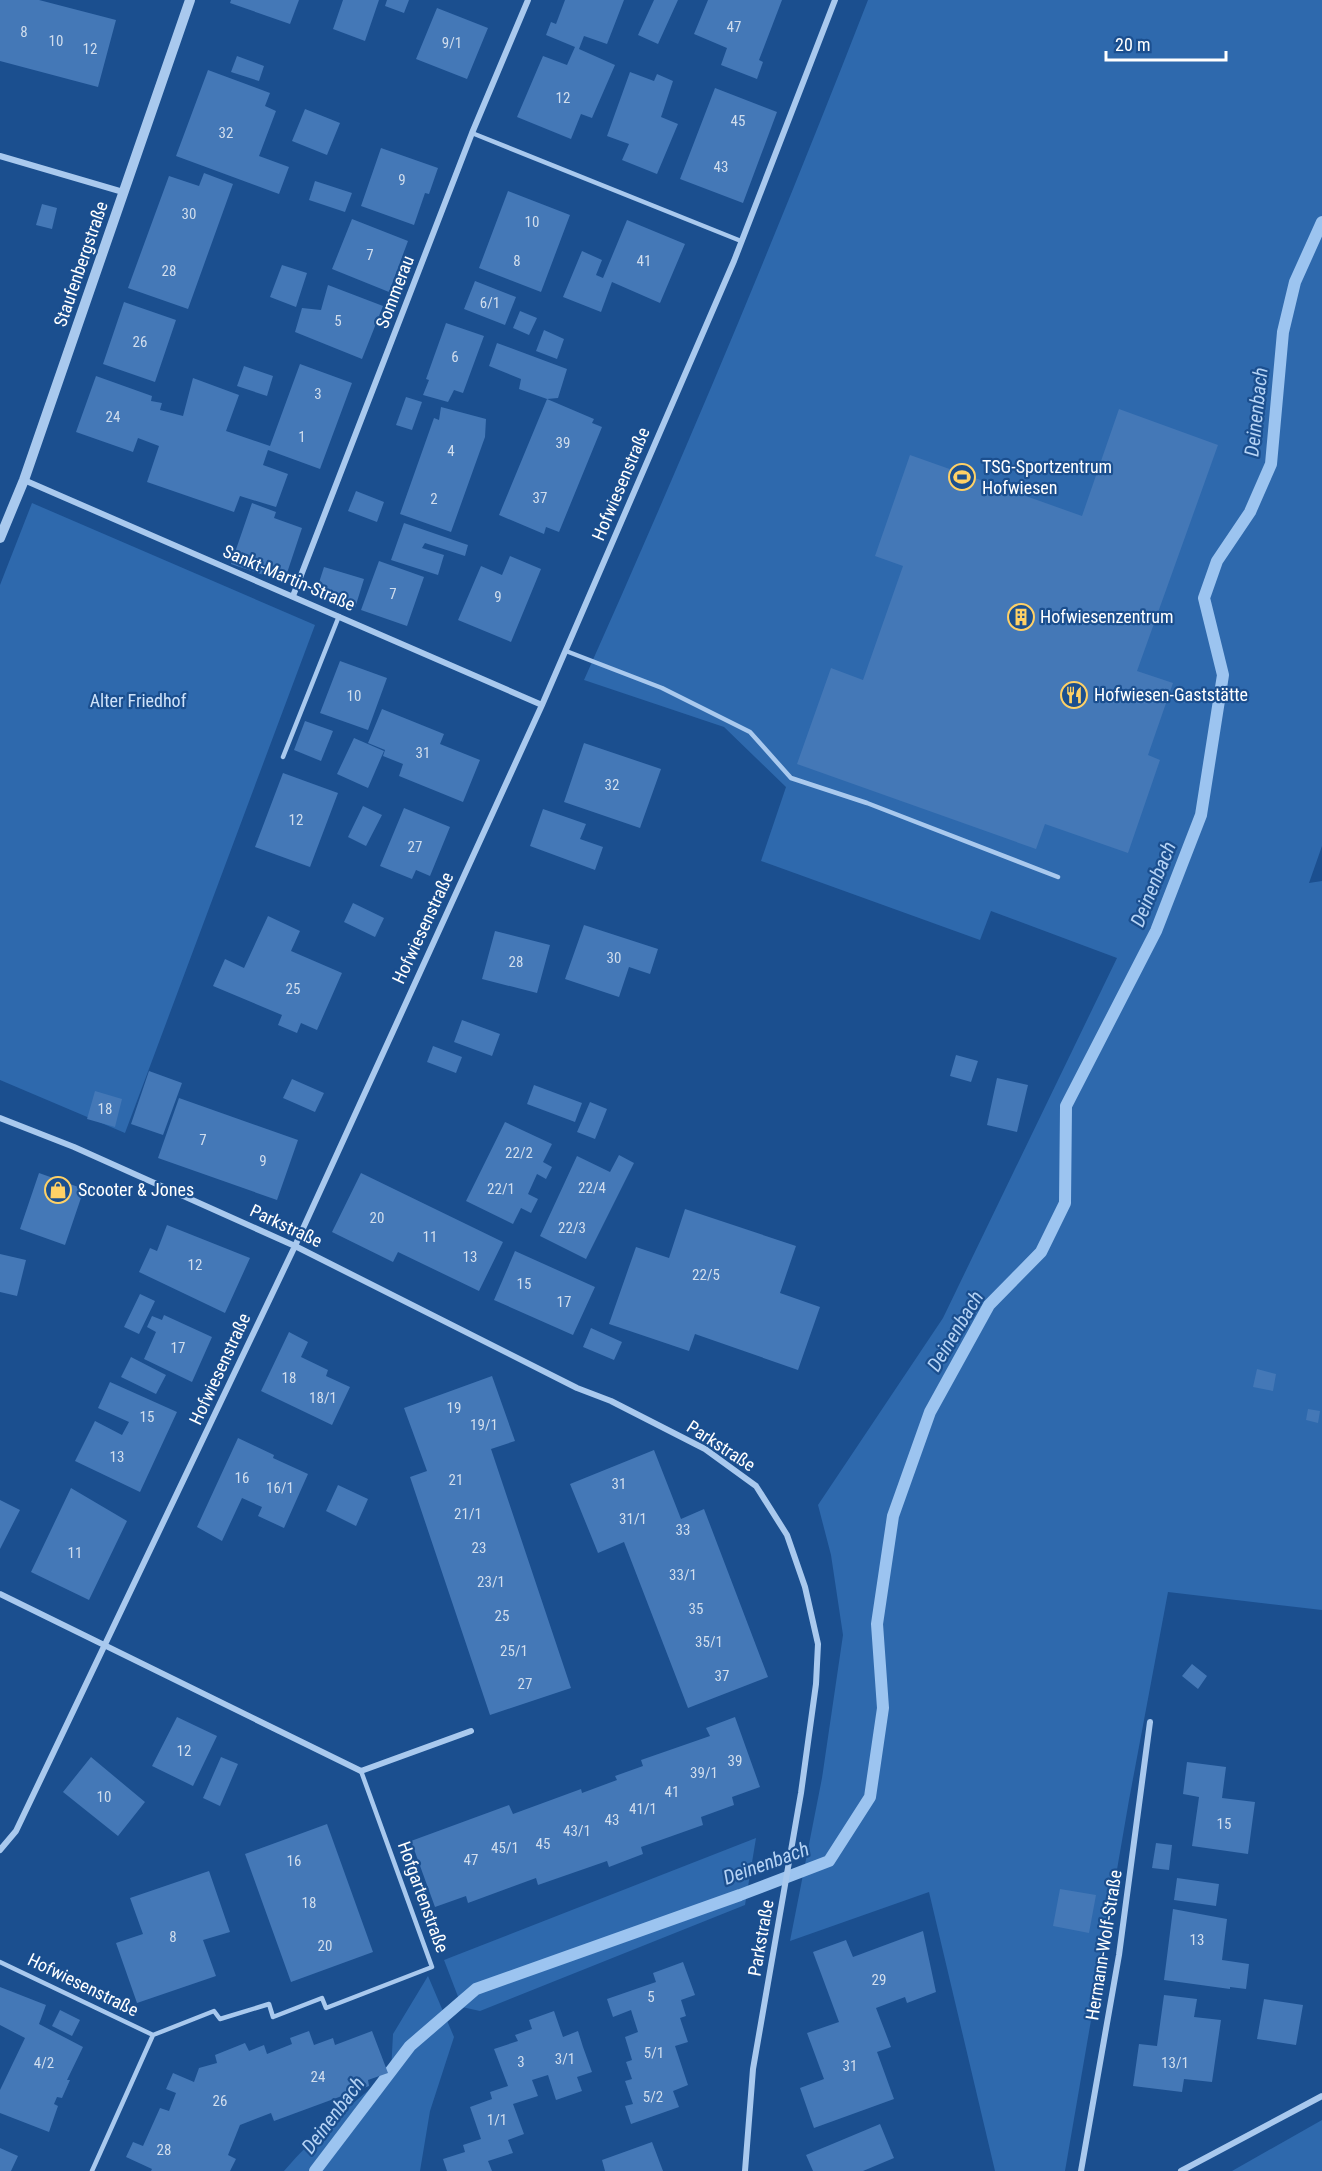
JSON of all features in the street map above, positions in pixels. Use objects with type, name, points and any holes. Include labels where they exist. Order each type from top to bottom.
[{"type":"street","name":"Staufenbergstraße","points":[[0,538],[24,480],[190,0]]},
{"type":"street","name":"Sommerau","points":[[293,596],[472,133],[528,0]]},
{"type":"street","name":"Hofwiesenstraße","points":[[0,1850],[16,1831],[295,1246],[542,705],[741,242],[835,0]]},
{"type":"street","points":[[0,156],[123,192]]},
{"type":"street","name":"Sankt-Martin-Straße","points":[[24,480],[542,705]]},
{"type":"street","name":"Parkstraße","points":[[0,1118],[74,1147],[295,1246],[577,1388],[611,1401],[705,1449],[756,1486],[788,1535],[805,1587],[818,1644],[816,1684],[801,1793],[753,2069],[745,2171]]},
{"type":"street","points":[[0,1594],[361,1771],[471,1731]]},
{"type":"street","name":"Hermann-Wolf-Straße","points":[[1081,2171],[1119,1955],[1150,1722]]},
{"type":"street","points":[[1181,2171],[1322,2096]]},
{"type":"lane","points":[[472,133],[741,242]]},
{"type":"lane","points":[[283,756],[339,616]]},
{"type":"lane","points":[[566,651],[662,688],[750,732],[791,778],[867,803],[1058,877]]},
{"type":"lane","name":"Hofgartenstraße","points":[[153,2035],[214,2011],[220,2019],[269,2004],[273,2017],[322,1998],[326,2008],[432,1967],[361,1771]]},
{"type":"lane","name":"Hofwiesenstraße","points":[[0,1962],[153,2035]]},
{"type":"lane","points":[[92,2171],[153,2035]]},
{"type":"green space","points":[[868,0],[1322,0],[1322,846],[1309,883],[1322,881],[1322,1610],[1168,1592],[1129,1800],[1065,2171],[995,2171],[929,1892],[790,1941],[822,1778],[843,1635],[831,1555],[818,1505],[943,1318],[1117,958],[991,911],[980,940],[761,861],[786,787],[724,727],[584,680],[730,342]]},
{"type":"green space","name":"Alter Friedhof","points":[[32,503],[315,625],[125,1133],[0,1080],[0,585]]},
{"type":"green space","points":[[756,1838],[745,1905],[480,2011],[462,2007],[444,1960]]},
{"type":"green space","points":[[428,1976],[454,2037],[430,2111],[420,2171],[284,2171],[335,2119],[391,2072],[393,2034]]},
{"type":"green space","points":[[1322,2120],[1322,2171],[1232,2171]]},
{"type":"building","points":[[0,0],[39,0],[116,20],[98,87],[0,61]]},
{"type":"building","points":[[231,0],[299,0],[290,24],[230,3]]},
{"type":"building","points":[[343,0],[379,0],[365,41],[333,29]]},
{"type":"building","points":[[387,0],[409,0],[404,13],[385,6]]},
{"type":"building","points":[[565,0],[624,0],[607,44],[584,36],[579,49],[615,65],[592,118],[581,114],[571,139],[517,117],[543,56],[567,65],[575,47],[546,35],[551,22],[556,24]]},
{"type":"building","points":[[654,0],[678,0],[658,44],[638,35]]},
{"type":"building","points":[[708,0],[782,0],[759,60],[763,62],[757,79],[721,65],[727,48],[694,34]]},
{"type":"building","points":[[437,8],[488,28],[467,79],[416,59]]},
{"type":"building","points":[[237,56],[264,66],[259,81],[231,72]]},
{"type":"building","points":[[208,70],[270,93],[265,106],[276,111],[259,156],[289,167],[279,194],[176,156]]},
{"type":"building","points":[[630,72],[654,81],[657,74],[673,81],[661,117],[678,124],[657,174],[622,160],[629,144],[607,136]]},
{"type":"building","points":[[715,88],[777,112],[743,203],[680,179]]},
{"type":"building","points":[[305,109],[340,123],[327,155],[292,141]]},
{"type":"building","points":[[381,148],[438,168],[429,194],[425,193],[414,225],[361,206]]},
{"type":"building","points":[[204,173],[233,184],[188,309],[128,288],[169,176],[199,186]]},
{"type":"building","points":[[315,181],[352,193],[345,212],[309,200]]},
{"type":"building","points":[[508,191],[570,215],[541,292],[479,268]]},
{"type":"building","points":[[42,204],[57,208],[52,229],[36,225]]},
{"type":"building","points":[[352,219],[408,241],[389,292],[332,269]]},
{"type":"building","points":[[627,220],[685,244],[660,303],[612,282],[601,312],[563,297],[582,251],[602,260],[596,275],[603,278]]},
{"type":"building","points":[[282,265],[307,273],[296,307],[270,297]]},
{"type":"building","points":[[475,281],[516,297],[505,325],[464,309]]},
{"type":"building","points":[[328,285],[383,306],[362,359],[295,332],[302,308],[321,310]]},
{"type":"building","points":[[124,302],[176,320],[155,382],[103,364]]},
{"type":"building","points":[[520,311],[537,318],[529,335],[513,328]]},
{"type":"building","points":[[446,323],[484,336],[463,393],[454,390],[448,402],[423,395],[429,380],[426,379]]},
{"type":"building","points":[[544,330],[564,339],[557,359],[536,351]]},
{"type":"building","points":[[497,343],[567,369],[558,398],[547,399],[519,389],[521,379],[489,366]]},
{"type":"building","points":[[300,364],[352,383],[320,469],[268,450],[263,465],[288,474],[276,507],[240,496],[234,512],[147,482],[159,446],[138,438],[133,452],[76,432],[96,376],[152,396],[151,401],[162,403],[160,410],[183,416],[193,378],[239,395],[226,431],[270,446]]},
{"type":"building","points":[[244,366],[273,376],[267,396],[237,386]]},
{"type":"building","points":[[406,397],[422,402],[412,430],[396,425]]},
{"type":"building","points":[[547,399],[594,419],[592,423],[602,427],[559,532],[546,527],[544,534],[499,515]]},
{"type":"building","points":[[441,407],[486,419],[485,437],[451,532],[400,514],[434,418],[439,420]]},
{"type":"building","name":"Hofwiesenzentrum","points":[[1119,409],[1218,445],[1137,671],[1173,683],[1148,755],[1160,760],[1128,853],[1045,824],[1036,849],[797,764],[831,668],[863,680],[903,566],[875,556],[910,455],[1082,516]]},
{"type":"building","points":[[356,491],[384,502],[377,522],[348,511]]},
{"type":"building","points":[[252,503],[276,512],[274,518],[302,528],[284,582],[231,564]]},
{"type":"building","points":[[404,523],[468,545],[465,556],[425,543],[422,548],[444,555],[438,575],[391,560]]},
{"type":"building","points":[[510,556],[541,569],[511,642],[458,620],[481,566],[502,575]]},
{"type":"building","points":[[379,561],[424,577],[407,626],[361,610]]},
{"type":"building","points":[[324,567],[364,579],[355,608],[315,595]]},
{"type":"building","points":[[340,661],[387,678],[368,730],[320,713]]},
{"type":"building","points":[[382,709],[444,734],[440,744],[480,760],[463,802],[399,776],[403,764],[383,756],[385,750],[368,743]]},
{"type":"building","points":[[305,721],[333,731],[321,761],[294,750]]},
{"type":"building","points":[[354,738],[384,751],[368,788],[337,774]]},
{"type":"building","points":[[584,743],[661,769],[640,828],[564,802]]},
{"type":"building","points":[[283,773],[338,793],[310,867],[255,847]]},
{"type":"building","points":[[363,806],[382,815],[366,846],[348,837]]},
{"type":"building","points":[[404,808],[450,827],[430,876],[416,870],[412,879],[380,866]]},
{"type":"building","points":[[543,809],[586,824],[580,839],[603,847],[595,870],[530,846]]},
{"type":"building","points":[[353,903],[384,918],[375,937],[344,922]]},
{"type":"building","points":[[268,916],[300,931],[291,951],[342,973],[317,1030],[301,1023],[297,1033],[278,1025],[282,1015],[213,986],[225,959],[244,968]]},
{"type":"building","points":[[584,925],[658,949],[650,974],[629,967],[619,997],[565,979]]},
{"type":"building","points":[[495,931],[550,945],[537,993],[482,979]]},
{"type":"building","points":[[462,1020],[500,1034],[492,1056],[454,1042]]},
{"type":"building","points":[[433,1046],[462,1057],[456,1073],[427,1062]]},
{"type":"building","points":[[956,1055],[978,1061],[971,1082],[950,1076]]},
{"type":"building","points":[[149,1071],[182,1083],[163,1135],[131,1124]]},
{"type":"building","points":[[997,1078],[1028,1085],[1017,1132],[987,1125]]},
{"type":"building","points":[[292,1079],[324,1093],[315,1112],[283,1098]]},
{"type":"building","points":[[534,1085],[582,1103],[575,1122],[527,1104]]},
{"type":"building","points":[[95,1091],[122,1099],[115,1127],[87,1119]]},
{"type":"building","points":[[179,1098],[298,1140],[277,1200],[158,1158]]},
{"type":"building","points":[[590,1102],[607,1109],[595,1139],[577,1132]]},
{"type":"building","points":[[505,1122],[552,1144],[543,1162],[552,1167],[546,1179],[537,1174],[528,1194],[538,1199],[531,1213],[521,1208],[513,1224],[466,1201]]},
{"type":"building","points":[[619,1155],[634,1163],[586,1259],[540,1236],[577,1156],[610,1172]]},
{"type":"building","points":[[39,1173],[84,1189],[65,1245],[20,1229]]},
{"type":"building","points":[[361,1173],[503,1242],[479,1291],[398,1252],[393,1262],[332,1232]]},
{"type":"building","points":[[685,1209],[796,1246],[780,1293],[820,1307],[798,1370],[695,1334],[689,1351],[609,1324],[636,1247],[669,1258]]},
{"type":"building","points":[[167,1225],[250,1258],[225,1313],[139,1272],[150,1248],[157,1251]]},
{"type":"building","points":[[515,1251],[595,1287],[573,1335],[494,1300]]},
{"type":"building","points":[[0,1254],[26,1260],[17,1296],[0,1292]]},
{"type":"building","points":[[140,1294],[155,1301],[139,1334],[124,1327]]},
{"type":"building","points":[[164,1315],[212,1337],[192,1382],[144,1359],[156,1332],[147,1327],[152,1316],[162,1320]]},
{"type":"building","points":[[591,1328],[622,1342],[614,1360],[583,1347]]},
{"type":"building","points":[[289,1332],[308,1342],[301,1357],[328,1370],[326,1376],[350,1387],[332,1425],[261,1391]]},
{"type":"building","points":[[131,1357],[166,1375],[156,1394],[121,1377]]},
{"type":"building","points":[[1257,1369],[1276,1374],[1273,1391],[1253,1387]]},
{"type":"building","points":[[492,1376],[515,1441],[491,1449],[571,1688],[490,1715],[410,1477],[427,1471],[404,1408]]},
{"type":"building","points":[[110,1382],[177,1412],[140,1492],[75,1461],[95,1421],[122,1435],[129,1422],[98,1408]]},
{"type":"building","points":[[1308,1409],[1320,1411],[1318,1423],[1306,1420]]},
{"type":"building","points":[[238,1438],[308,1474],[284,1528],[258,1516],[262,1507],[242,1498],[222,1541],[197,1527]]},
{"type":"building","points":[[654,1450],[681,1519],[704,1509],[768,1677],[688,1708],[624,1542],[598,1553],[570,1484]]},
{"type":"building","points":[[338,1485],[368,1499],[356,1526],[326,1511]]},
{"type":"building","points":[[71,1488],[127,1521],[89,1600],[31,1572]]},
{"type":"building","points":[[0,1500],[20,1510],[0,1549]]},
{"type":"building","points":[[1192,1664],[1207,1676],[1198,1689],[1182,1676]]},
{"type":"building","points":[[177,1717],[217,1736],[193,1786],[152,1766]]},
{"type":"building","points":[[735,1717],[760,1787],[732,1797],[734,1805],[701,1817],[703,1825],[641,1847],[643,1854],[609,1867],[607,1861],[538,1885],[536,1878],[468,1903],[466,1896],[435,1907],[411,1841],[509,1805],[513,1814],[581,1789],[582,1793],[617,1780],[615,1776],[643,1766],[641,1760],[710,1736],[706,1728]]},
{"type":"building","points":[[91,1757],[145,1802],[118,1836],[63,1792]]},
{"type":"building","points":[[221,1757],[238,1764],[220,1806],[203,1798]]},
{"type":"building","points":[[1187,1762],[1226,1767],[1222,1798],[1255,1802],[1248,1854],[1192,1846],[1199,1797],[1183,1794]]},
{"type":"building","points":[[327,1824],[373,1952],[291,1982],[245,1854]]},
{"type":"building","points":[[1156,1843],[1172,1845],[1169,1870],[1152,1868]]},
{"type":"building","points":[[209,1871],[230,1932],[203,1940],[216,1976],[137,2003],[116,1943],[143,1934],[130,1898]]},
{"type":"building","points":[[1177,1878],[1219,1884],[1216,1906],[1174,1900]]},
{"type":"building","points":[[1060,1889],[1096,1895],[1089,1933],[1053,1926]]},
{"type":"building","points":[[1173,1909],[1227,1919],[1222,1960],[1249,1964],[1246,1989],[1164,1980]]},
{"type":"building","points":[[923,1931],[936,1992],[907,2003],[905,1997],[876,2008],[891,2047],[877,2052],[894,2099],[814,2128],[800,2088],[824,2079],[807,2033],[839,2022],[813,1952],[846,1940],[853,1957]]},
{"type":"building","points":[[683,1962],[695,1995],[681,2000],[686,2016],[680,2018],[688,2042],[675,2046],[688,2085],[673,2091],[679,2107],[631,2124],[625,2106],[633,2104],[625,2081],[632,2079],[626,2062],[632,2060],[625,2037],[638,2032],[631,2010],[613,2017],[607,1999],[656,1982],[653,1973]]},
{"type":"building","points":[[0,1987],[46,2005],[39,2024],[83,2047],[67,2080],[70,2080],[62,2098],[57,2097],[54,2104],[58,2106],[49,2132],[0,2113],[0,2090],[25,2038],[0,2025]]},
{"type":"building","points":[[1164,1995],[1197,1999],[1194,2017],[1221,2020],[1212,2082],[1184,2079],[1182,2092],[1133,2086],[1139,2044],[1157,2046]]},
{"type":"building","points":[[1264,1999],[1303,2005],[1296,2045],[1257,2039]]},
{"type":"building","points":[[60,2010],[80,2020],[72,2036],[52,2026]]},
{"type":"building","points":[[554,2011],[563,2037],[578,2031],[592,2072],[577,2077],[582,2091],[556,2100],[548,2075],[532,2080],[538,2096],[513,2104],[524,2134],[508,2140],[513,2153],[488,2161],[492,2171],[447,2171],[443,2159],[465,2152],[463,2145],[481,2139],[470,2107],[492,2099],[490,2092],[508,2086],[494,2049],[518,2041],[515,2035],[532,2029],[529,2020]]},
{"type":"building","points":[[309,2031],[314,2045],[333,2038],[335,2045],[372,2031],[388,2073],[368,2080],[369,2086],[274,2121],[271,2113],[240,2125],[228,2155],[236,2159],[230,2171],[151,2171],[152,2169],[126,2157],[133,2142],[143,2146],[160,2108],[169,2111],[176,2093],[166,2089],[173,2073],[194,2082],[199,2068],[217,2063],[215,2055],[245,2043],[249,2051],[264,2045],[267,2054],[292,2044],[290,2038]]},
{"type":"building","points":[[880,2124],[894,2158],[863,2171],[813,2171],[806,2155]]},
{"type":"building","points":[[652,2142],[663,2171],[605,2171],[602,2160]]},
{"type":"building","points":[[0,2148],[18,2156],[11,2171],[0,2171]]},
{"type":"waterway","name":"Deinenbach","points":[[315,2171],[410,2046],[476,1989],[829,1861],[870,1797],[883,1708],[877,1624],[893,1516],[930,1412],[989,1305],[1041,1252],[1065,1203],[1066,1106],[1156,931],[1201,815],[1223,675],[1204,598],[1217,561],[1250,512],[1271,464],[1283,332],[1295,282],[1322,222]]},
{"type":"place","name":"TSG-Sportzentrum Hofwiesen","points":[[962,477]]},
{"type":"place","name":"Hofwiesenzentrum","points":[[1021,617]]},
{"type":"place","name":"Hofwiesen-Gaststätte","points":[[1074,695]]},
{"type":"place","name":"Scooter & Jones","points":[[58,1190]]}]
